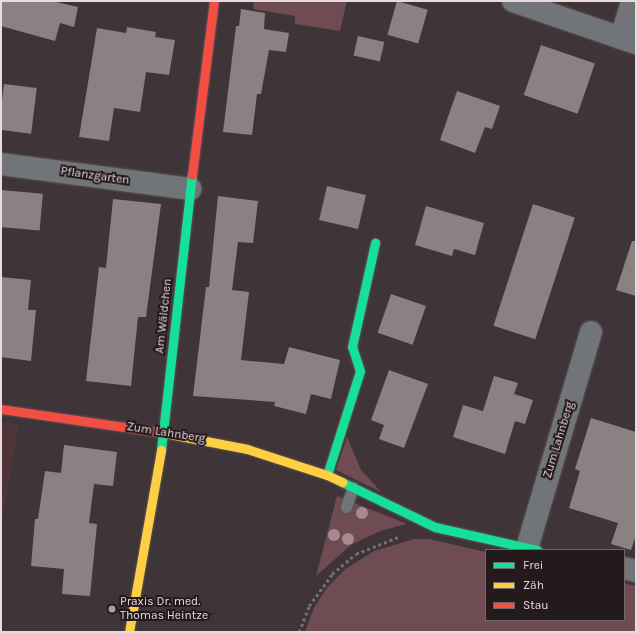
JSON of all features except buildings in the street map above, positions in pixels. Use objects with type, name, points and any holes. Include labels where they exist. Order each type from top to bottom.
[{"type":"street","name":"Am Wäldchen","points":[[128,632],[164,433],[190,189],[214,1]]},
{"type":"street","points":[[513,1],[628,41],[632,1]]},
{"type":"street","name":"Pflanzgarten","points":[[1,164],[190,189]]},
{"type":"street","points":[[327,475],[360,371],[352,347],[375,243]]},
{"type":"street","name":"Zum Lahnberg","points":[[1,409],[164,433],[247,448],[327,475],[406,515],[435,526],[532,549],[591,332]]},
{"type":"street","points":[[625,568],[636,571]]},
{"type":"lane","points":[[346,507],[353,487]]},
{"type":"path","points":[[299,632],[309,606],[323,584],[343,564],[371,546],[435,526]]},
{"type":"shaded area","points":[[254,1],[347,1],[340,31],[295,24],[295,16],[253,9]]},
{"type":"shaded area","points":[[1,422],[19,424],[1,528]]},
{"type":"shaded area","points":[[347,437],[361,470],[381,492],[336,470]]},
{"type":"shaded area","points":[[337,496],[407,524],[380,531],[351,545],[316,576]]},
{"type":"shaded area","points":[[414,539],[429,539],[485,552],[485,621],[625,621],[625,583],[636,586],[636,632],[305,632],[314,608],[326,589],[345,569],[374,551]]},
{"type":"traffic: fast","points":[[161,450],[192,175]]},
{"type":"traffic: fast","points":[[327,475],[360,371],[352,347],[375,243]]},
{"type":"traffic: fast","points":[[342,482],[435,527],[533,549]]},
{"type":"traffic: slow","points":[[159,432],[247,449],[327,475],[342,482]]},
{"type":"traffic: slow","points":[[129,632],[161,450]]},
{"type":"traffic: jam","points":[[192,175],[214,1]]},
{"type":"traffic: jam","points":[[1,409],[159,432]]},
{"type":"place","name":"Praxis Dr. med. Thomas Heintze","points":[[112,609]]}]
